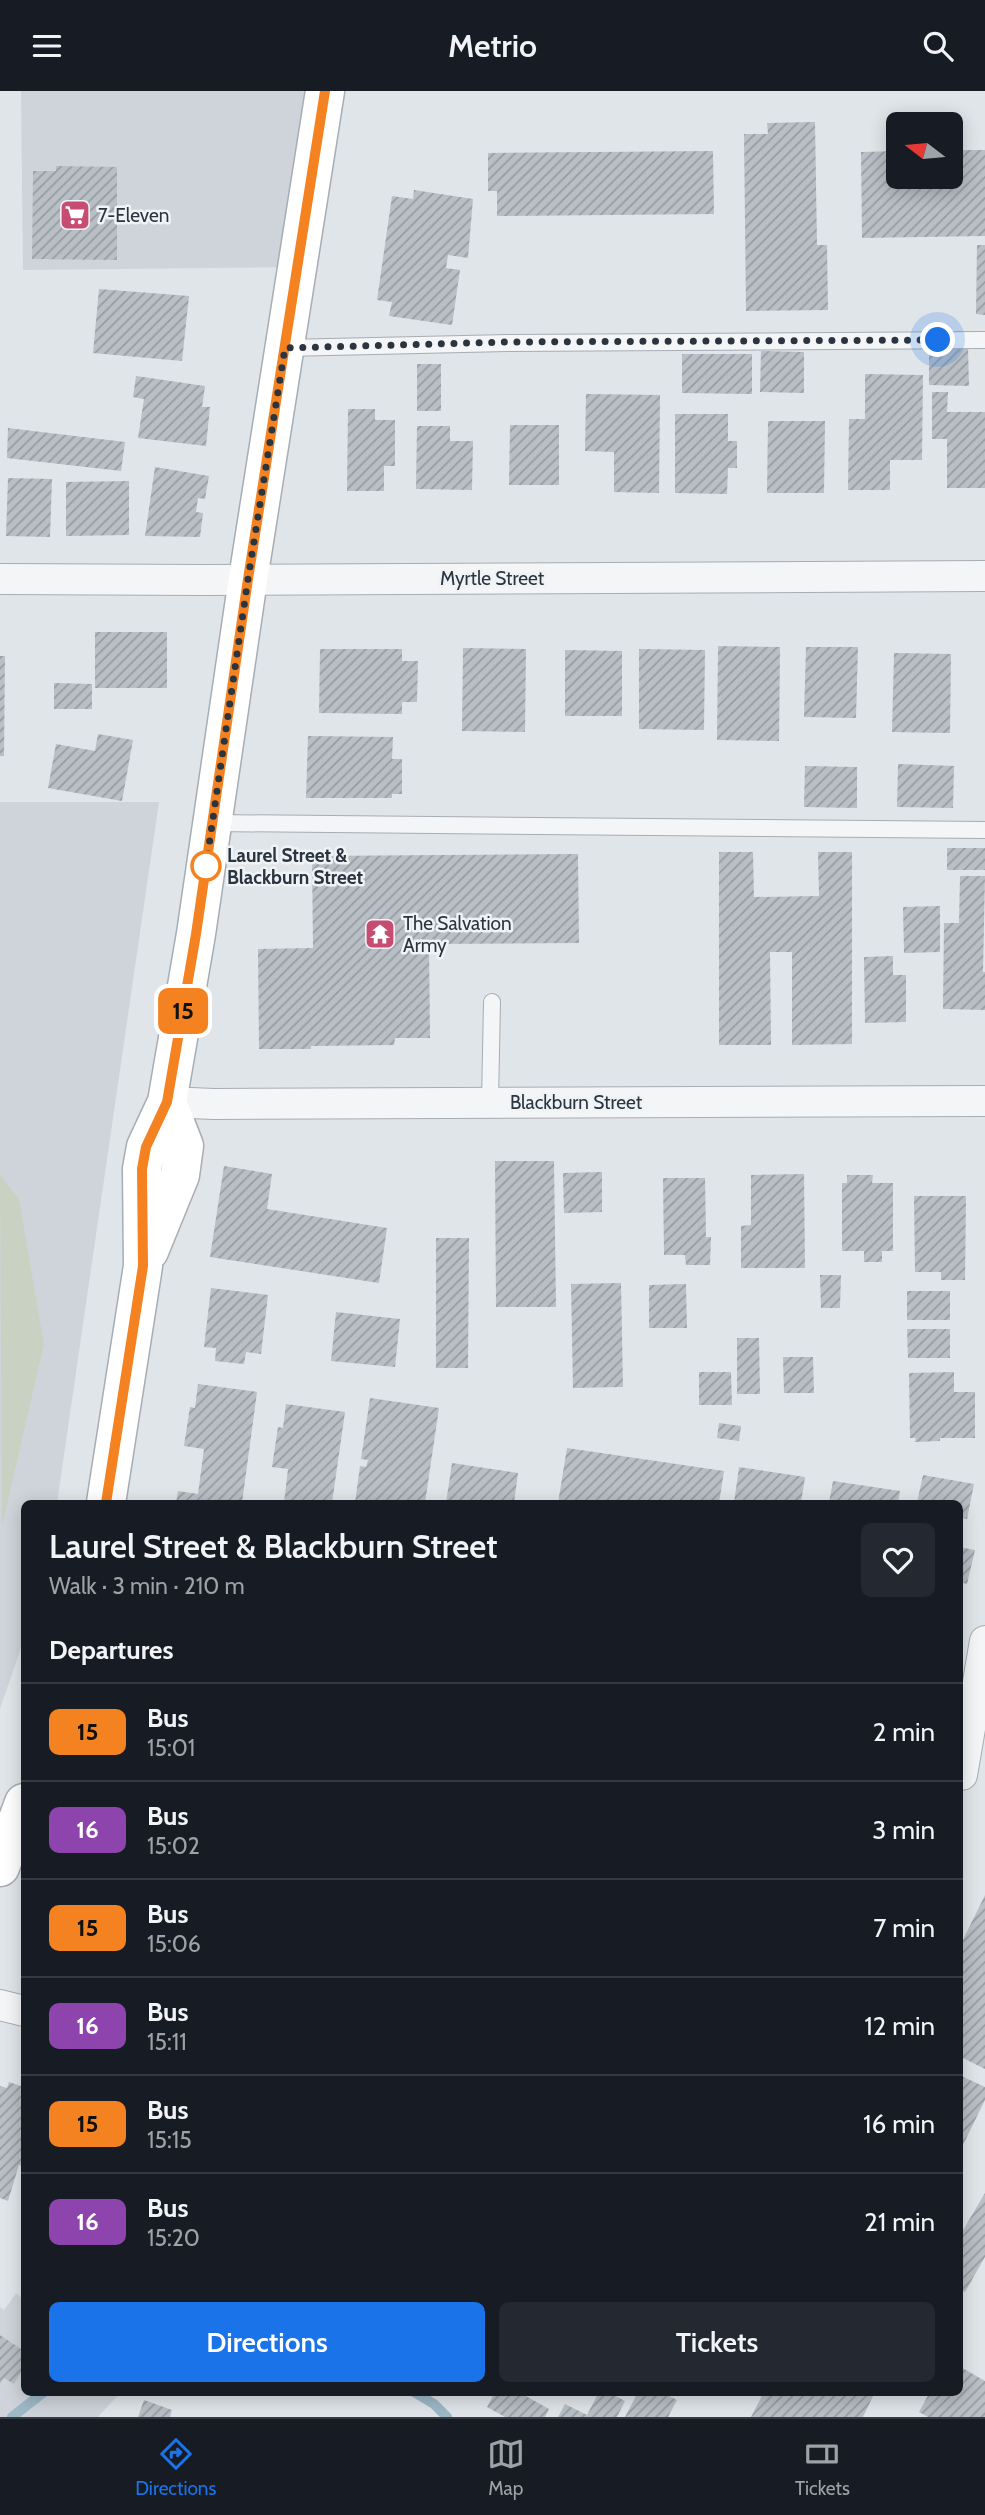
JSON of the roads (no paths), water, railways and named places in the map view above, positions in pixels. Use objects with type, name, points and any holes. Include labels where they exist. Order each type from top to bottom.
[{"type":"main road","points":[[106,1500],[143,1266],[142,1169],[146,1147],[167,1102],[213,823],[248,579],[325,91]]},
{"type":"main road","points":[[0,1867],[21,1811]]},
{"type":"street","name":"Myrtle Street","points":[[0,579],[985,576]]},
{"type":"street","name":"Blackburn Street","points":[[167,1102],[985,1101]]},
{"type":"street","points":[[969,1776],[985,1641]]},
{"type":"street","points":[[0,2005],[21,2010]]},
{"type":"lane","points":[[285,348],[508,342],[985,340]]},
{"type":"lane","points":[[213,823],[985,830]]},
{"type":"lane","points":[[490,1102],[492,1002]]},
{"type":"waterway","points":[[12,2417],[39,2396]]},
{"type":"waterway","points":[[421,2396],[447,2417]]},
{"type":"place","name":"7-Eleven","points":[[75,215]]},
{"type":"place","name":"Laurel Street & Blackburn Street","points":[[206,866]]},
{"type":"place","name":"The Salvation Army","points":[[380,934]]}]
